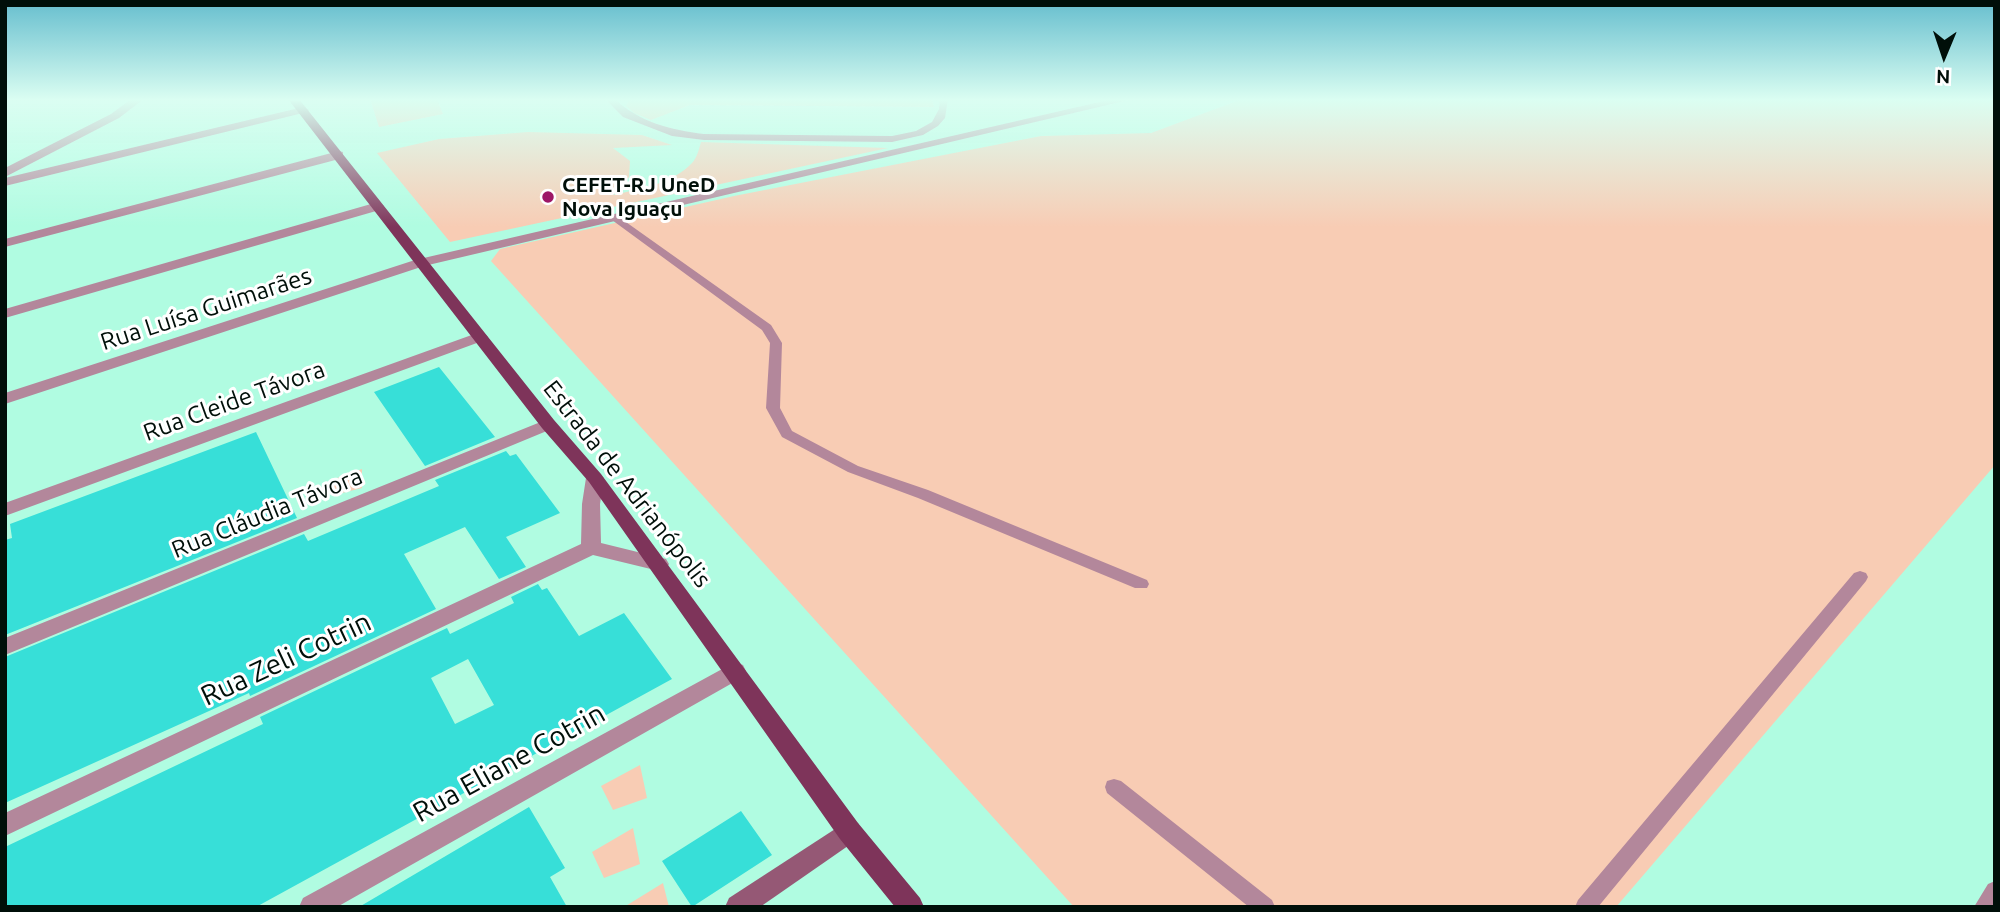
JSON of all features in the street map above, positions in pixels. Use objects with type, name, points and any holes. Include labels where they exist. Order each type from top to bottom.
[{"type":"main road","name":"Estrada de Adrianópolis","points":[[328,142],[548,424],[595,478],[849,831],[911,907]]},
{"type":"main road","points":[[738,907],[849,831]]},
{"type":"street","points":[[5,173],[66,142]]},
{"type":"street","points":[[5,182],[155,142]]},
{"type":"street","name":"Rua Luísa Guimarães","points":[[5,399],[420,262],[945,142]]},
{"type":"street","points":[[5,243],[339,155]]},
{"type":"street","points":[[5,314],[379,206]]},
{"type":"street","name":"Rua Cleide Távora","points":[[5,510],[480,337]]},
{"type":"street","name":"Rua Cláudia Távora","points":[[5,647],[548,424]]},
{"type":"street","points":[[595,478],[591,504],[592,548],[659,564]]},
{"type":"street","name":"Rua Zeli Cotrin","points":[[5,825],[592,548]]},
{"type":"street","name":"Rua Eliane Cotrin","points":[[312,907],[735,671]]},
{"type":"lane","points":[[616,218],[766,328],[776,343],[773,408],[788,434],[853,469],[923,494],[1141,584]]},
{"type":"lane","points":[[1585,907],[1860,577]]},
{"type":"lane","points":[[1114,787],[1265,907]]},
{"type":"lane","points":[[1984,907],[1995,891]]},
{"type":"shaded area","points":[[428,142],[662,142],[672,145],[613,148],[630,161],[629,177],[613,195],[655,185],[675,176],[694,161],[701,142],[888,148],[450,242],[377,153]]},
{"type":"shaded area","points":[[1013,142],[1995,142],[1995,465],[1616,907],[1074,907],[491,261],[500,249],[734,196]]},
{"type":"shaded area","points":[[362,469],[362,488],[334,495],[329,481]]},
{"type":"shaded area","points":[[640,765],[647,798],[613,810],[601,786]]},
{"type":"shaded area","points":[[633,828],[640,864],[604,878],[592,852]]},
{"type":"shaded area","points":[[663,883],[669,907],[624,907]]},
{"type":"building","points":[[439,367],[495,437],[425,466],[374,392]]},
{"type":"building","points":[[256,432],[297,518],[5,635],[5,540],[12,538],[10,524]]},
{"type":"building","points":[[506,451],[510,456],[516,454],[560,513],[506,537],[526,567],[499,579],[465,527],[404,554],[436,609],[250,696],[249,693],[5,803],[5,657],[304,534],[308,541],[439,486],[435,480]]},
{"type":"building","points":[[538,584],[542,590],[547,588],[579,636],[624,613],[672,679],[256,907],[5,907],[5,847],[263,724],[260,717],[447,628],[450,634],[514,603],[511,597]],"holes":[[[468,659],[494,705],[455,724],[431,678]]]},
{"type":"building","points":[[529,807],[565,868],[550,877],[567,907],[359,907]]},
{"type":"building","points":[[741,811],[772,855],[692,907],[662,861]]},
{"type":"place","name":"CEFET-RJ UneD Nova Iguaçu","points":[[548,197]]}]
